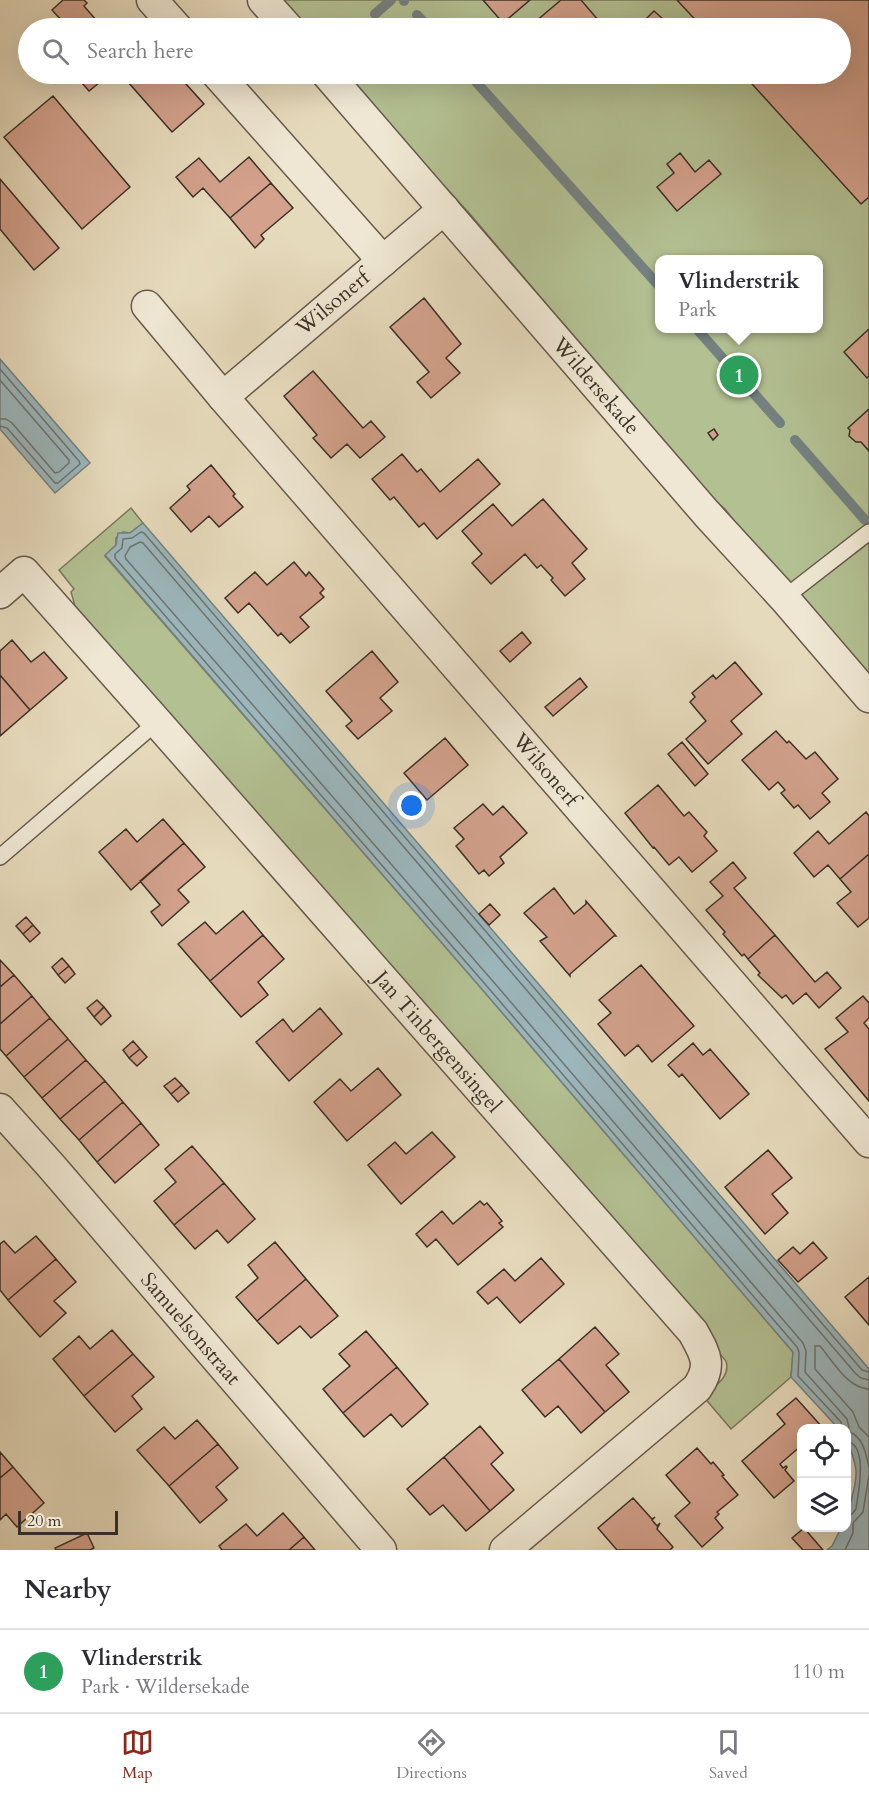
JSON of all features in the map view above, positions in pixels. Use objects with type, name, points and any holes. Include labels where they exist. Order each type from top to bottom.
[{"type":"street","points":[[152,0],[168,18]]},
{"type":"street","points":[[263,0],[279,18]]},
{"type":"street","points":[[226,84],[382,261]]},
{"type":"street","name":"Wildersekade","points":[[336,84],[699,505],[784,598],[869,697]]},
{"type":"street","name":"Wilsonerf","points":[[223,397],[444,209]]},
{"type":"street","name":"Wilsonerf","points":[[147,306],[223,397],[869,1142]]},
{"type":"street","name":"Jan Tinbergensingel","points":[[0,593],[24,572],[693,1332],[704,1352],[707,1368],[697,1388],[505,1550]]},
{"type":"street","name":"Samuelsonstraat","points":[[0,1109],[381,1550]]},
{"type":"lane","points":[[784,598],[869,532]]},
{"type":"lane","points":[[0,856],[157,722]]},
{"type":"green space","points":[[277,0],[869,0],[869,677],[768,565],[725,509],[704,491],[470,214],[350,84],[851,84],[851,18],[293,18]]},
{"type":"green space","points":[[131,508],[143,523],[130,533],[123,532],[116,538],[116,545],[105,556],[481,988],[793,1352],[791,1377],[731,1429],[703,1396],[724,1377],[726,1361],[75,606],[71,592],[74,589],[59,570]]},
{"type":"water","points":[[0,359],[90,463],[55,493],[0,429]]},
{"type":"water","points":[[143,523],[869,1369],[869,1550],[827,1550],[832,1546],[839,1532],[851,1532],[851,1502],[856,1471],[851,1452],[851,1424],[834,1424],[791,1377],[793,1352],[105,555],[116,545],[118,533],[130,533]]},
{"type":"building","points":[[63,0],[84,0],[87,3],[84,6],[94,18],[59,18],[52,10]]},
{"type":"building","points":[[483,0],[530,0],[509,18],[499,18]]},
{"type":"building","points":[[561,0],[581,0],[596,18],[540,18]]},
{"type":"building","points":[[677,0],[869,0],[869,197],[861,204],[752,84],[851,84],[851,18],[694,18]]},
{"type":"building","points":[[654,11],[662,18],[647,18]]},
{"type":"building","points":[[83,84],[98,84],[89,91]]},
{"type":"building","points":[[130,84],[186,84],[204,104],[172,132]]},
{"type":"building","points":[[53,96],[130,187],[82,229],[4,137]]},
{"type":"building","points":[[680,153],[695,172],[709,160],[721,174],[677,211],[657,187],[674,173],[667,164]]},
{"type":"building","points":[[249,157],[271,183],[230,218],[203,188],[193,197],[176,177],[199,158],[220,182]]},
{"type":"building","points":[[0,179],[59,248],[34,270],[0,229]]},
{"type":"building","points":[[271,183],[293,208],[261,235],[264,239],[255,248],[230,218]]},
{"type":"building","points":[[424,298],[461,344],[446,358],[460,373],[431,398],[417,382],[429,372],[390,327]]},
{"type":"building","points":[[869,329],[869,376],[867,378],[844,352]]},
{"type":"building","points":[[313,371],[363,428],[371,421],[385,437],[360,458],[347,444],[331,458],[313,438],[317,435],[284,396]]},
{"type":"building","points":[[869,409],[869,451],[861,442],[856,442],[849,436],[848,428]]},
{"type":"building","points":[[714,429],[718,435],[713,440],[708,433]]},
{"type":"building","points":[[402,454],[417,472],[421,469],[440,492],[478,459],[500,484],[437,539],[424,523],[419,527],[394,497],[390,500],[372,479]]},
{"type":"building","points":[[211,465],[243,507],[219,527],[209,516],[191,532],[170,508],[190,490],[187,486]]},
{"type":"building","points":[[543,499],[587,549],[572,563],[585,579],[565,596],[541,565],[537,568],[525,554],[491,584],[472,563],[482,554],[462,531],[493,504],[512,526]]},
{"type":"building","points":[[294,562],[306,576],[309,572],[324,589],[320,593],[324,597],[300,617],[309,627],[290,643],[281,633],[278,636],[249,603],[238,613],[225,598],[255,572],[267,585]]},
{"type":"building","points":[[522,632],[531,643],[510,662],[500,651]]},
{"type":"building","points":[[12,640],[31,662],[44,652],[67,678],[30,710],[0,675],[0,651]]},
{"type":"building","points":[[372,651],[398,682],[380,698],[392,711],[358,739],[346,726],[352,721],[326,691]]},
{"type":"building","points":[[735,662],[762,694],[731,721],[742,734],[708,764],[686,739],[706,721],[690,702],[695,697],[692,693],[713,675],[716,679]]},
{"type":"building","points":[[0,675],[30,710],[0,736]]},
{"type":"building","points":[[580,678],[587,687],[553,716],[545,707]]},
{"type":"building","points":[[776,731],[806,759],[815,752],[838,779],[822,793],[830,802],[810,819],[798,805],[794,808],[781,793],[785,790],[778,782],[769,790],[742,760]]},
{"type":"building","points":[[445,738],[468,765],[427,800],[404,773]]},
{"type":"building","points":[[682,742],[708,774],[695,786],[668,754]]},
{"type":"building","points":[[658,785],[684,816],[689,812],[707,832],[704,836],[717,851],[692,872],[679,857],[669,865],[625,813]]},
{"type":"building","points":[[483,804],[493,815],[503,806],[527,833],[500,857],[504,863],[489,876],[484,870],[479,874],[456,846],[464,839],[454,828]]},
{"type":"building","points":[[866,812],[869,816],[869,854],[840,879],[828,865],[814,877],[794,853],[818,831],[829,844]]},
{"type":"building","points":[[163,819],[184,843],[131,890],[99,852],[126,829],[137,842]]},
{"type":"building","points":[[184,843],[205,867],[178,890],[189,902],[162,926],[151,912],[160,905],[140,881]]},
{"type":"building","points":[[869,854],[869,918],[858,927],[837,903],[851,892],[840,879]]},
{"type":"building","points":[[733,862],[746,878],[734,888],[775,935],[748,959],[744,954],[742,956],[723,934],[725,932],[706,910],[723,896],[710,882]]},
{"type":"building","points":[[554,888],[574,914],[586,904],[586,901],[616,936],[570,976],[540,941],[547,937],[524,913]]},
{"type":"building","points":[[490,904],[500,915],[489,925],[479,914]]},
{"type":"building","points":[[243,911],[263,935],[210,981],[178,944],[205,922],[216,934]]},
{"type":"building","points":[[26,917],[33,925],[23,934],[16,926]]},
{"type":"building","points":[[33,925],[40,933],[30,942],[23,934]]},
{"type":"building","points":[[263,935],[284,959],[258,982],[268,995],[241,1017],[210,981]]},
{"type":"building","points":[[775,935],[815,982],[827,972],[841,988],[819,1008],[806,993],[793,1004],[786,995],[782,998],[758,975],[760,973],[748,959]]},
{"type":"building","points":[[62,958],[69,966],[58,975],[52,967]]},
{"type":"building","points":[[0,960],[14,975],[0,987]]},
{"type":"building","points":[[641,965],[694,1026],[652,1062],[638,1045],[625,1056],[598,1024],[611,1013],[599,1000]]},
{"type":"building","points":[[69,966],[75,974],[65,983],[58,975]]},
{"type":"building","points":[[14,975],[32,996],[0,1024],[0,987]]},
{"type":"building","points":[[32,996],[50,1018],[6,1056],[0,1049],[0,1024]]},
{"type":"building","points":[[863,996],[869,1003],[869,1018],[864,1023],[869,1029],[869,1101],[825,1049],[848,1032],[836,1018]]},
{"type":"building","points":[[97,1000],[104,1007],[94,1017],[87,1008]]},
{"type":"building","points":[[104,1007],[111,1016],[101,1025],[94,1017]]},
{"type":"building","points":[[320,1008],[342,1034],[289,1081],[256,1042],[283,1019],[293,1032]]},
{"type":"building","points":[[50,1018],[68,1039],[24,1077],[6,1056]]},
{"type":"building","points":[[68,1039],[86,1060],[42,1098],[24,1077]]},
{"type":"building","points":[[133,1041],[140,1049],[129,1058],[123,1050]]},
{"type":"building","points":[[693,1043],[703,1055],[710,1049],[749,1094],[720,1119],[682,1074],[679,1077],[668,1065]]},
{"type":"building","points":[[140,1049],[147,1057],[137,1066],[129,1058]]},
{"type":"building","points":[[86,1060],[105,1081],[60,1119],[42,1098]]},
{"type":"building","points":[[378,1068],[401,1095],[347,1141],[314,1102],[340,1079],[351,1091]]},
{"type":"building","points":[[175,1078],[182,1085],[171,1094],[164,1086]]},
{"type":"building","points":[[105,1081],[123,1102],[79,1140],[60,1119]]},
{"type":"building","points":[[182,1085],[189,1093],[178,1102],[171,1094]]},
{"type":"building","points":[[123,1102],[141,1123],[97,1162],[79,1140]]},
{"type":"building","points":[[141,1123],[159,1145],[115,1183],[97,1162]]},
{"type":"building","points":[[432,1132],[455,1157],[401,1204],[368,1165],[395,1142],[406,1154]]},
{"type":"building","points":[[192,1146],[224,1183],[174,1225],[154,1201],[176,1182],[165,1169]]},
{"type":"building","points":[[768,1150],[792,1178],[772,1194],[788,1213],[765,1234],[725,1187]]},
{"type":"building","points":[[224,1183],[255,1219],[228,1243],[217,1230],[195,1249],[174,1225]]},
{"type":"building","points":[[480,1201],[484,1205],[487,1203],[502,1221],[499,1223],[503,1227],[458,1265],[436,1239],[427,1247],[416,1234],[442,1211],[453,1224]]},
{"type":"building","points":[[36,1236],[56,1259],[8,1300],[0,1290],[0,1244],[4,1241],[15,1253]]},
{"type":"building","points":[[275,1242],[306,1279],[257,1321],[236,1297],[258,1278],[248,1265]]},
{"type":"building","points":[[813,1242],[827,1258],[798,1282],[778,1260],[793,1247],[800,1254]]},
{"type":"building","points":[[541,1258],[564,1284],[520,1323],[497,1297],[488,1304],[477,1292],[504,1269],[515,1281]]},
{"type":"building","points":[[56,1259],[76,1282],[54,1301],[66,1313],[40,1337],[8,1300]]},
{"type":"building","points":[[869,1277],[869,1325],[845,1297]]},
{"type":"building","points":[[306,1279],[338,1316],[311,1338],[300,1326],[278,1344],[257,1321]]},
{"type":"building","points":[[595,1327],[619,1354],[606,1365],[629,1392],[605,1412],[559,1359]]},
{"type":"building","points":[[112,1330],[133,1354],[84,1396],[53,1359],[79,1336],[90,1349]]},
{"type":"building","points":[[366,1331],[397,1367],[343,1413],[323,1389],[350,1366],[339,1354]]},
{"type":"building","points":[[133,1354],[154,1377],[132,1396],[142,1409],[115,1432],[84,1396]]},
{"type":"building","points":[[559,1359],[605,1412],[581,1433],[558,1406],[545,1417],[522,1390]]},
{"type":"building","points":[[397,1367],[428,1404],[402,1427],[391,1414],[364,1437],[343,1413]]},
{"type":"building","points":[[796,1398],[819,1424],[797,1424],[797,1449],[780,1464],[783,1468],[787,1467],[785,1470],[794,1481],[774,1498],[742,1461],[785,1424],[777,1414]]},
{"type":"building","points":[[197,1420],[218,1444],[169,1486],[137,1450],[164,1427],[175,1439]]},
{"type":"building","points":[[480,1426],[503,1453],[491,1464],[514,1490],[490,1511],[444,1457]]},
{"type":"building","points":[[218,1444],[238,1468],[216,1487],[227,1500],[200,1523],[169,1486]]},
{"type":"building","points":[[697,1448],[711,1464],[713,1462],[738,1495],[717,1512],[719,1514],[715,1518],[723,1528],[702,1547],[675,1516],[690,1503],[666,1475]]},
{"type":"building","points":[[0,1452],[13,1467],[0,1478]]},
{"type":"building","points":[[444,1457],[490,1511],[466,1531],[443,1505],[430,1515],[407,1489]]},
{"type":"building","points":[[13,1467],[44,1503],[17,1527],[6,1514],[0,1520],[0,1478]]},
{"type":"building","points":[[633,1498],[652,1519],[655,1517],[652,1520],[657,1526],[660,1523],[657,1529],[673,1547],[670,1550],[617,1550],[598,1528]]},
{"type":"building","points":[[283,1513],[304,1537],[289,1550],[222,1550],[219,1546],[246,1524],[257,1536]]},
{"type":"building","points":[[799,1532],[807,1532],[823,1550],[803,1550],[792,1538]]},
{"type":"building","points":[[87,1533],[94,1548],[56,1550],[55,1548]]},
{"type":"building","points":[[304,1537],[315,1550],[289,1550]]},
{"type":"waterway","points":[[375,14],[391,0]]},
{"type":"waterway","points":[[417,15],[420,18]]},
{"type":"waterway","points":[[478,84],[655,281]]},
{"type":"waterway","points":[[700,333],[780,423]]},
{"type":"waterway","points":[[795,440],[865,520]]},
{"type":"place","name":"Vlinderstrik","points":[[739,375]]}]
